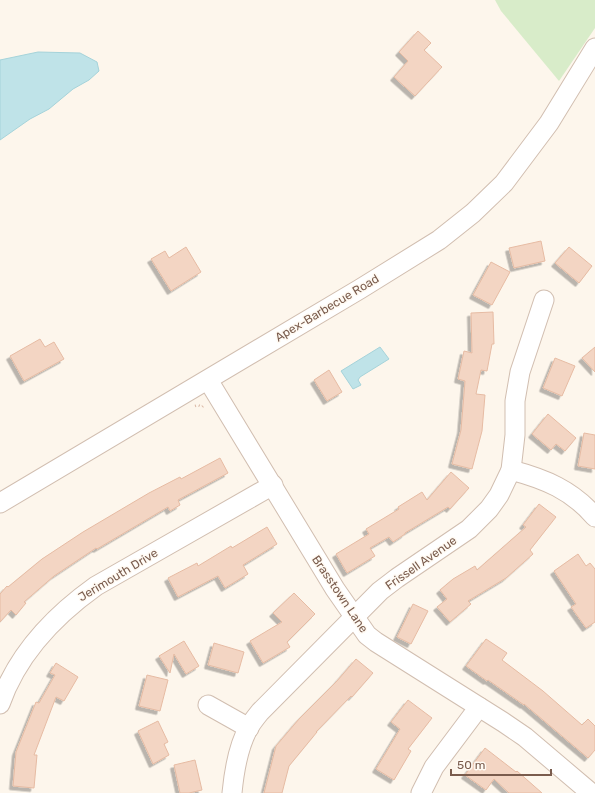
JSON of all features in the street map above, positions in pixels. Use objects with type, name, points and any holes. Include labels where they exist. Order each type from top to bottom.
[{"type":"street","name":"Apex-Barbecue Road","points":[[0,503],[360,289],[439,240],[473,213],[504,183],[549,123],[595,48]]},
{"type":"street","name":"Frissell Avenue","points":[[232,793],[236,766],[241,747],[249,728],[260,712],[380,591],[469,529],[489,509],[499,495],[511,470],[515,401],[520,372],[544,300]]},
{"type":"street","name":"Brasstown Lane","points":[[208,380],[335,589],[367,635],[525,737],[591,793]]},
{"type":"street","points":[[511,470],[548,481],[578,499],[595,517]]},
{"type":"street","name":"Jerimouth Drive","points":[[0,704],[22,660],[36,640],[76,600],[96,586],[273,485]]},
{"type":"street","points":[[208,705],[249,728]]},
{"type":"street","points":[[421,793],[434,767],[479,707]]},
{"type":"green space","points":[[495,0],[595,0],[595,28],[559,81],[501,11]]},
{"type":"water","points":[[38,52],[80,53],[97,62],[99,71],[89,80],[73,89],[49,109],[30,119],[0,140],[0,60]]},
{"type":"water","points":[[380,347],[389,359],[360,377],[358,380],[361,385],[353,389],[341,371]]},
{"type":"building","points":[[418,31],[431,43],[424,50],[442,67],[415,96],[394,77],[408,61],[399,52]]},
{"type":"building","points":[[541,241],[545,261],[514,268],[509,248]]},
{"type":"building","points":[[186,247],[201,272],[171,291],[151,259],[165,251],[169,258]]},
{"type":"building","points":[[569,247],[592,266],[579,283],[555,263]]},
{"type":"building","points":[[491,262],[510,272],[492,305],[473,295]]},
{"type":"building","points":[[493,312],[494,344],[492,344],[487,371],[481,370],[476,394],[485,395],[482,431],[472,469],[452,464],[461,430],[465,381],[458,379],[464,351],[472,353],[471,313]]},
{"type":"building","points":[[40,339],[45,347],[54,342],[64,359],[24,381],[10,356]]},
{"type":"building","points":[[595,347],[595,372],[582,358]]},
{"type":"building","points":[[555,358],[575,366],[562,396],[543,388]]},
{"type":"building","points":[[329,370],[342,392],[327,401],[314,380]]},
{"type":"building","points":[[548,414],[576,438],[565,451],[556,444],[551,450],[532,434]]},
{"type":"building","points":[[584,433],[595,435],[595,469],[578,466]]},
{"type":"building","points":[[220,458],[228,473],[178,500],[180,505],[170,511],[168,507],[97,549],[96,548],[54,576],[24,602],[26,603],[16,615],[11,610],[0,622],[0,594],[7,586],[8,587],[42,559],[83,532],[149,493],[180,477],[181,479]]},
{"type":"building","points":[[451,472],[469,488],[450,509],[448,507],[393,542],[389,537],[370,548],[375,556],[347,573],[336,554],[369,534],[366,529],[399,509],[398,507],[422,492],[427,500]]},
{"type":"building","points":[[539,504],[556,517],[530,550],[533,554],[506,578],[468,601],[471,604],[450,622],[437,607],[447,599],[440,590],[453,579],[475,566],[477,570],[526,527],[523,525]]},
{"type":"building","points":[[267,527],[277,544],[243,565],[248,574],[225,588],[218,576],[178,597],[168,578],[197,563],[198,566]]},
{"type":"building","points":[[578,554],[586,566],[590,563],[595,569],[595,622],[586,628],[571,607],[576,604],[554,571]]},
{"type":"building","points":[[294,593],[315,614],[287,642],[290,647],[263,663],[250,641],[282,622],[273,613]]},
{"type":"building","points":[[413,604],[428,611],[411,644],[397,637]]},
{"type":"building","points":[[486,639],[507,653],[502,660],[543,691],[582,725],[588,719],[595,726],[595,750],[588,758],[524,704],[466,666]]},
{"type":"building","points":[[184,641],[199,666],[186,674],[174,654],[170,673],[159,656]]},
{"type":"building","points":[[214,643],[244,652],[238,673],[208,665]]},
{"type":"building","points":[[356,659],[373,673],[352,697],[351,696],[316,732],[289,766],[282,793],[264,793],[276,746],[299,719],[337,681]]},
{"type":"building","points":[[56,663],[78,677],[64,701],[56,697],[34,755],[37,755],[34,788],[13,786],[16,752],[36,702],[39,703],[55,675],[50,673]]},
{"type":"building","points":[[147,675],[168,680],[160,711],[139,706]]},
{"type":"building","points":[[408,700],[432,718],[408,749],[411,751],[394,780],[376,769],[400,729],[391,722]]},
{"type":"building","points":[[158,721],[168,742],[164,744],[169,755],[153,764],[138,731]]},
{"type":"building","points":[[485,748],[516,772],[517,771],[542,793],[509,793],[494,779],[486,790],[465,775]]},
{"type":"building","points":[[195,760],[202,790],[189,793],[180,793],[174,765]]}]
